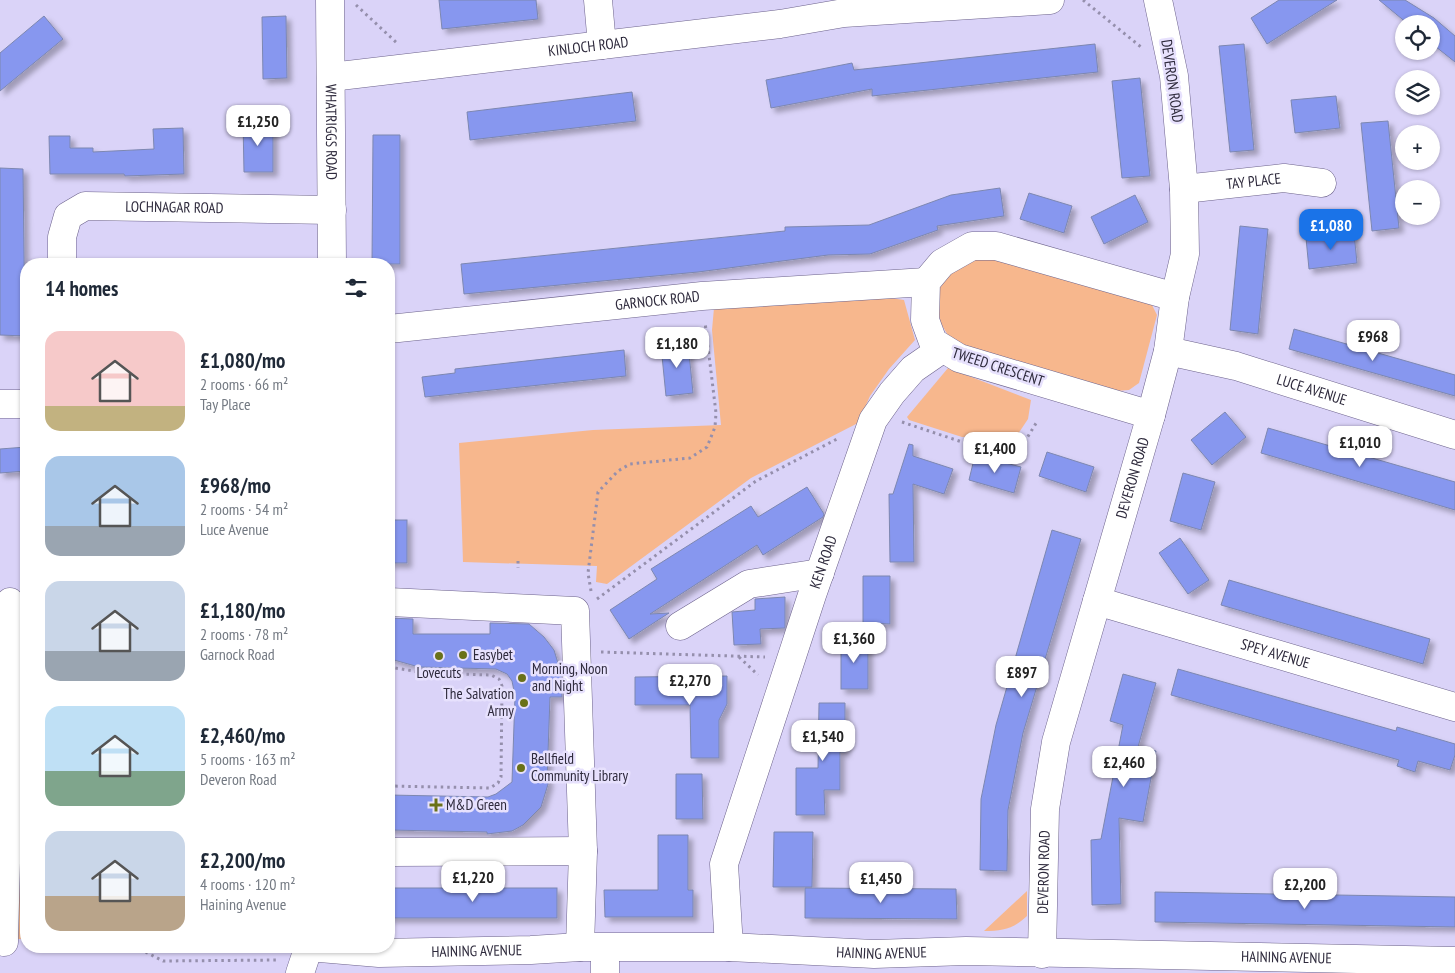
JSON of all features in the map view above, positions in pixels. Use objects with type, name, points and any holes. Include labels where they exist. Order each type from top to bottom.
[{"type":"street","name":"WHATRIGGS ROAD","points":[[330,0],[332,258]]},
{"type":"street","points":[[598,0],[602,45]]},
{"type":"street","name":"KINLOCH ROAD","points":[[331,77],[780,24],[843,6],[1043,0]]},
{"type":"street","name":"DEVERON ROAD","points":[[1042,954],[1046,799],[1056,742],[1168,351],[1175,297],[1185,254],[1184,190],[1174,76],[1158,0]]},
{"type":"street","name":"TAY PLACE","points":[[1184,190],[1284,178],[1322,183]]},
{"type":"street","name":"LOCHNAGAR ROAD","points":[[62,258],[62,237],[68,216],[85,206],[332,210]]},
{"type":"street","points":[[926,282],[942,263],[972,246],[996,246],[1175,297]]},
{"type":"street","name":"GARNOCK ROAD","points":[[395,328],[702,296],[926,282]]},
{"type":"street","name":"TWEED CRESCENT","points":[[926,282],[925,320],[933,342],[942,349],[959,358],[1151,415]]},
{"type":"street","name":"KEN ROAD","points":[[729,947],[724,864],[820,573],[885,419],[892,394],[913,369],[942,349]]},
{"type":"street","name":"LUCE AVENUE","points":[[1168,351],[1236,366],[1455,434]]},
{"type":"street","points":[[0,404],[20,404]]},
{"type":"street","points":[[680,626],[749,584],[820,573]]},
{"type":"street","name":"SPEY AVENUE","points":[[1097,601],[1455,707]]},
{"type":"street","points":[[10,602],[19,666],[10,942]]},
{"type":"street","points":[[395,602],[584,607],[576,651],[583,851],[597,956]]},
{"type":"street","points":[[395,852],[583,851]]},
{"type":"street","name":"HAINING AVENUE","points":[[395,952],[531,950],[597,956],[729,947],[874,964],[966,952],[1227,964],[1455,961]]},
{"type":"street","name":"HAINING AVENUE","points":[[305,956],[360,953]]},
{"type":"path","points":[[350,0],[422,66]]},
{"type":"path","points":[[1083,0],[1144,50]]},
{"type":"path","points":[[584,607],[598,492],[618,471],[630,464],[690,458],[707,447],[715,427],[716,412],[702,296]]},
{"type":"path","points":[[584,607],[756,481],[885,419],[899,421],[962,442],[1027,438],[1038,420]]},
{"type":"path","points":[[518,561],[518,568]]},
{"type":"path","points":[[576,651],[791,658]]},
{"type":"path","points":[[395,669],[426,673],[490,675],[499,678],[502,686],[501,777],[498,783],[490,788],[395,786]]},
{"type":"path","points":[[148,953],[163,961],[305,956]]},
{"type":"shaded area","points":[[988,256],[1141,298],[1152,305],[1157,315],[1139,383],[1129,390],[1116,391],[966,348],[949,337],[940,322],[937,296],[945,274],[963,260]]},
{"type":"shaded area","points":[[857,293],[904,300],[915,340],[889,369],[870,396],[858,423],[751,478],[607,584],[596,582],[597,566],[463,562],[459,443],[593,430],[721,425],[712,330],[714,308]]},
{"type":"shaded area","points":[[948,368],[1031,400],[1028,419],[1018,434],[962,437],[909,420],[907,417]]},
{"type":"shaded area","points":[[14,669],[20,669],[20,939],[7,939]]},
{"type":"shaded area","points":[[1027,891],[1027,916],[1017,924],[1007,928],[984,931]]},
{"type":"building","points":[[439,0],[536,0],[538,19],[442,29]]},
{"type":"building","points":[[1279,0],[1337,0],[1267,44],[1251,18]]},
{"type":"building","points":[[1379,0],[1405,0],[1429,15],[1397,15]]},
{"type":"building","points":[[44,16],[63,39],[0,91],[0,53]]},
{"type":"building","points":[[286,16],[287,78],[263,79],[262,17]]},
{"type":"building","points":[[1440,23],[1455,36],[1455,62],[1440,50]]},
{"type":"building","points":[[1095,44],[1098,72],[872,96],[872,89],[771,108],[766,80],[852,63],[854,70]]},
{"type":"building","points":[[1244,44],[1254,150],[1230,152],[1219,46]]},
{"type":"building","points":[[1140,78],[1150,176],[1122,178],[1112,81]]},
{"type":"building","points":[[632,92],[636,121],[470,140],[467,112]]},
{"type":"building","points":[[1336,96],[1340,128],[1295,133],[1291,100]]},
{"type":"building","points":[[1388,121],[1395,189],[1395,225],[1399,225],[1399,228],[1372,231],[1361,123]]},
{"type":"building","points":[[243,122],[273,122],[273,172],[244,172]]},
{"type":"building","points":[[183,128],[184,174],[125,176],[124,174],[50,174],[49,136],[70,136],[70,148],[93,148],[93,152],[154,149],[153,129]]},
{"type":"building","points":[[373,135],[400,135],[400,264],[395,264],[395,258],[372,258]]},
{"type":"building","points":[[0,168],[23,169],[24,258],[20,258],[20,336],[0,335]]},
{"type":"building","points":[[1000,188],[1004,216],[937,226],[938,230],[870,254],[828,255],[698,272],[464,294],[461,264],[785,231],[785,227],[869,225],[951,195]]},
{"type":"building","points":[[1029,193],[1072,206],[1064,233],[1020,219]]},
{"type":"building","points":[[1135,195],[1148,222],[1104,244],[1091,217]]},
{"type":"building","points":[[1240,226],[1268,229],[1258,334],[1230,330]]},
{"type":"building","points":[[1354,233],[1357,263],[1309,269],[1306,238]]},
{"type":"building","points":[[1294,329],[1455,375],[1455,396],[1289,349]]},
{"type":"building","points":[[688,343],[693,393],[666,396],[661,346]]},
{"type":"building","points":[[624,350],[626,376],[425,397],[422,377],[455,373],[455,369]]},
{"type":"building","points":[[1225,412],[1246,437],[1212,465],[1191,440]]},
{"type":"building","points":[[1268,428],[1455,482],[1455,510],[1261,453]]},
{"type":"building","points":[[909,444],[913,445],[913,456],[953,469],[944,494],[913,484],[914,562],[890,562],[889,494],[893,494]]},
{"type":"building","points":[[20,447],[20,471],[0,473],[0,449]]},
{"type":"building","points":[[1047,452],[1094,467],[1086,492],[1039,476]]},
{"type":"building","points":[[975,455],[1021,467],[1014,493],[969,480]]},
{"type":"building","points":[[1183,473],[1215,482],[1201,530],[1170,521]]},
{"type":"building","points":[[807,487],[824,514],[823,517],[763,555],[757,545],[650,614],[669,613],[629,639],[610,610],[657,579],[651,569],[751,506],[758,517]]},
{"type":"building","points":[[395,520],[407,520],[407,563],[395,563]]},
{"type":"building","points":[[1052,530],[1081,539],[1023,733],[1008,810],[1007,871],[980,870],[981,799],[996,725]]},
{"type":"building","points":[[1180,538],[1209,580],[1188,594],[1159,553]]},
{"type":"building","points":[[863,576],[890,576],[890,624],[863,623]]},
{"type":"building","points":[[1229,580],[1430,639],[1423,664],[1221,605]]},
{"type":"building","points":[[785,597],[785,628],[760,629],[761,644],[734,645],[732,612],[755,610],[755,599]]},
{"type":"building","points":[[395,618],[413,619],[413,634],[490,634],[490,623],[529,624],[544,637],[554,650],[561,673],[562,697],[550,697],[547,781],[549,781],[541,807],[523,825],[512,831],[487,834],[487,832],[395,830],[395,795],[488,797],[496,794],[512,782],[515,696],[512,681],[507,674],[496,669],[419,667],[395,660]]},
{"type":"building","points":[[841,640],[868,640],[868,689],[841,689]]},
{"type":"building","points":[[1178,669],[1396,731],[1397,727],[1455,744],[1455,755],[1450,770],[1418,761],[1415,772],[1397,766],[1399,760],[1171,695]]},
{"type":"building","points":[[1123,674],[1156,683],[1138,747],[1156,751],[1143,822],[1119,818],[1121,904],[1092,905],[1091,840],[1101,839],[1123,725],[1110,721]]},
{"type":"building","points":[[727,676],[727,704],[719,720],[719,758],[691,758],[690,705],[635,705],[635,677]]},
{"type":"building","points":[[819,703],[845,703],[845,752],[840,752],[840,790],[824,790],[825,815],[796,815],[796,768],[818,768]]},
{"type":"building","points":[[676,774],[702,774],[703,819],[676,819]]},
{"type":"building","points":[[774,832],[813,832],[812,887],[773,887]]},
{"type":"building","points":[[658,835],[688,835],[688,890],[693,890],[693,917],[605,917],[604,890],[658,890]]},
{"type":"building","points":[[395,888],[557,888],[557,918],[395,918]]},
{"type":"building","points":[[805,888],[956,889],[957,919],[805,918]]},
{"type":"building","points":[[1155,892],[1455,897],[1455,927],[1155,922]]},
{"type":"place","name":"Easybet","points":[[463,655]]},
{"type":"place","name":"Lovecuts","points":[[439,656]]},
{"type":"place","name":"Morning, Noon and Night","points":[[522,678]]},
{"type":"place","name":"The Salvation Army","points":[[524,703]]},
{"type":"place","name":"Bellfield Community Library","points":[[521,768]]},
{"type":"place","name":"M&D Green","points":[[436,805]]}]
